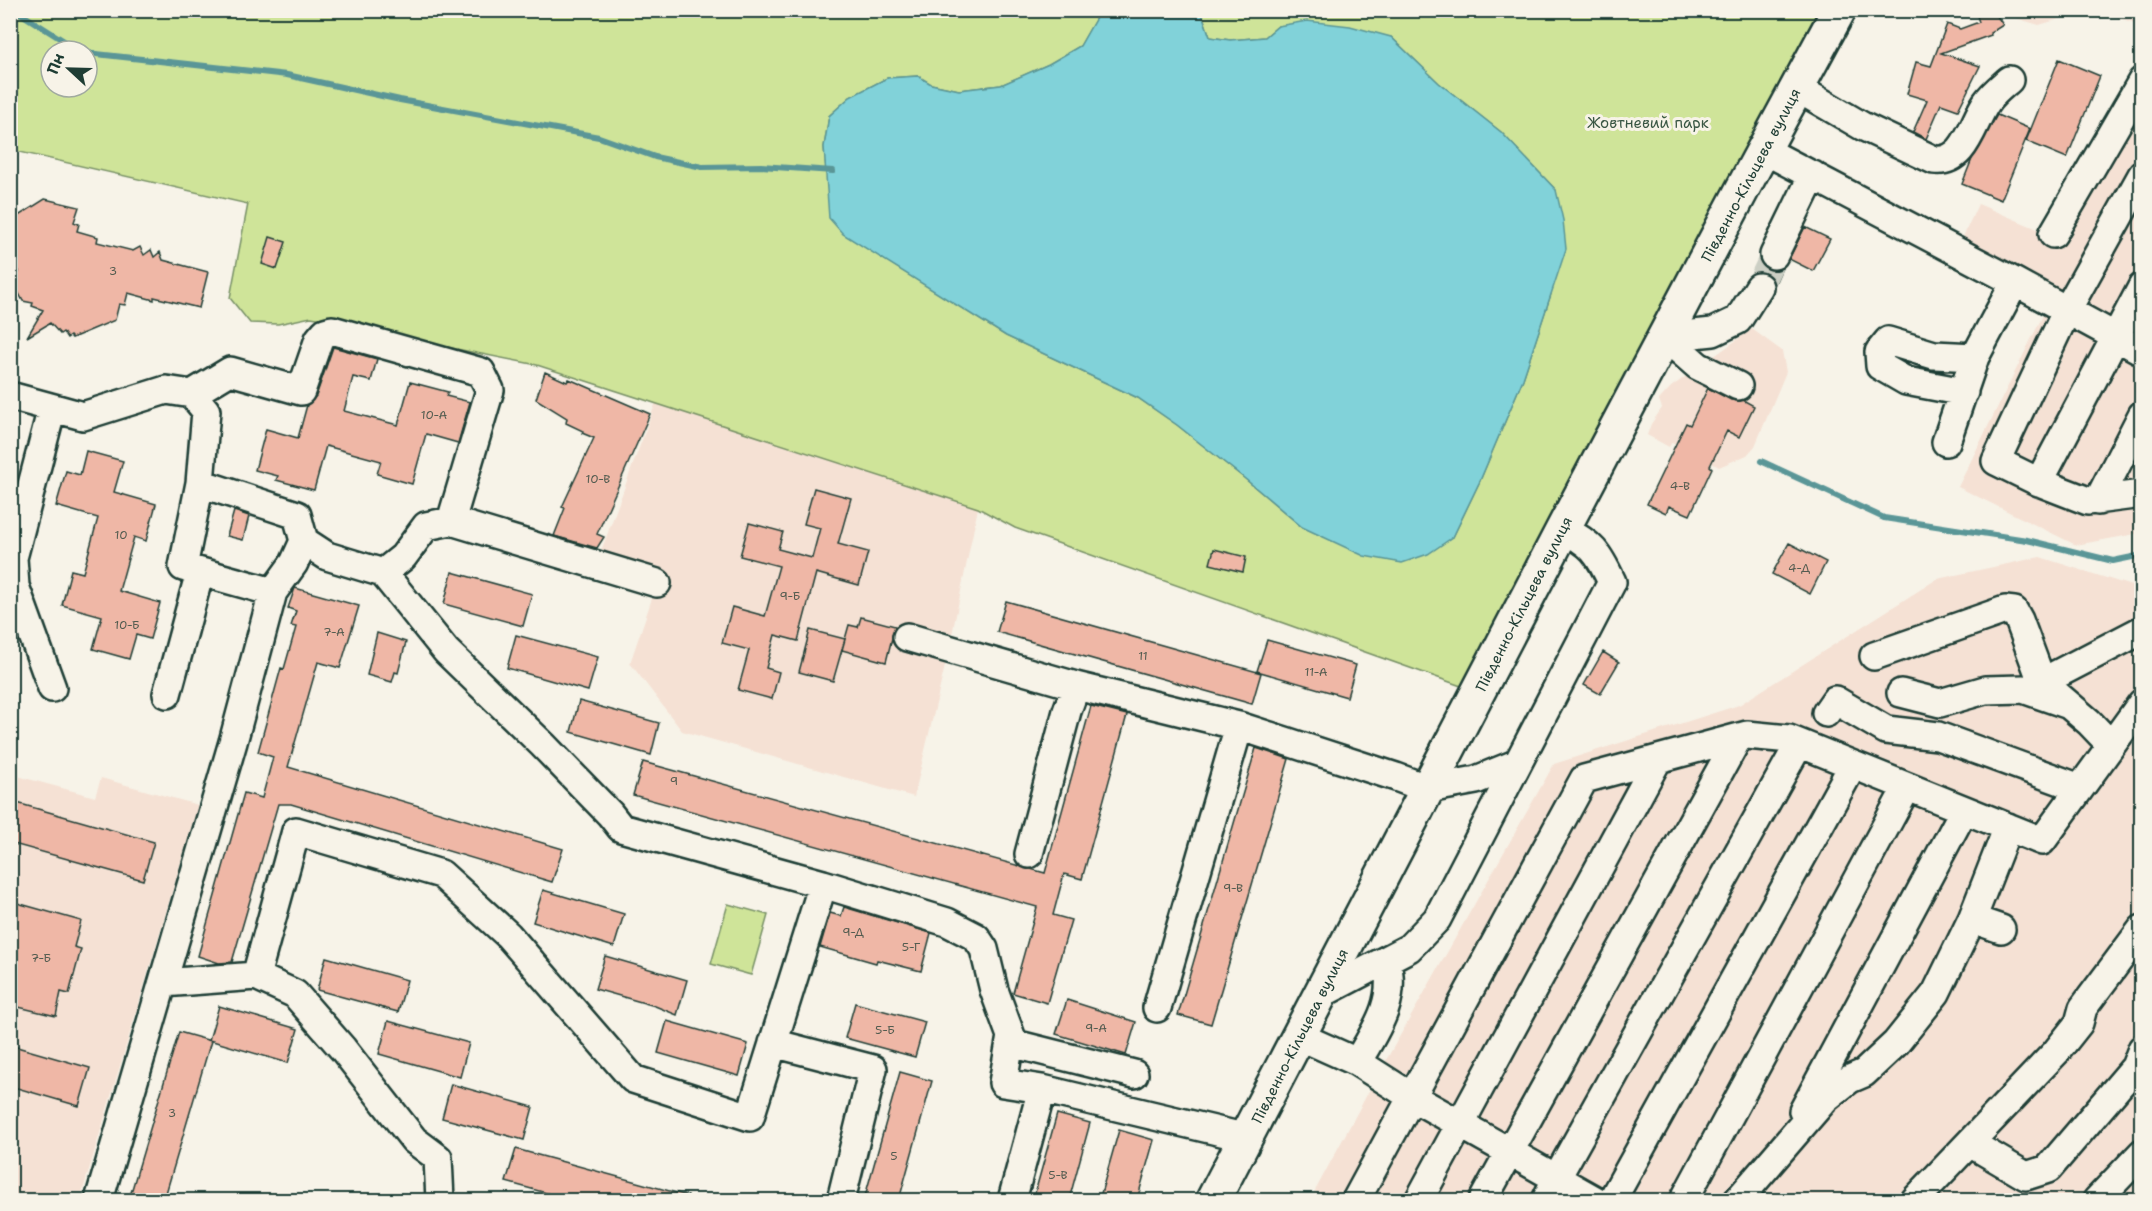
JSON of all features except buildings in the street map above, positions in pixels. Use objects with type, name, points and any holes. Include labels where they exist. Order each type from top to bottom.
[{"type":"main road","name":"Південно-Кільцева вулиця","points":[[1213,1200],[1563,529],[1839,10]]},
{"type":"street","points":[[1797,88],[1862,126],[1934,160],[1944,161],[1952,158],[1961,150],[1986,103],[2009,80]]},
{"type":"street","points":[[2053,234],[2142,81]]},
{"type":"street","points":[[1764,150],[2116,335],[2142,351]]},
{"type":"street","points":[[1773,255],[1813,175]]},
{"type":"street","points":[[2142,175],[2067,310],[1996,461],[2039,482],[2088,501],[2142,494]]},
{"type":"street","points":[[1946,442],[1976,357],[2015,282]]},
{"type":"street","points":[[1665,337],[1713,332],[1738,320],[1759,287]]},
{"type":"street","points":[[2039,482],[2142,287]]},
{"type":"street","points":[[10,396],[83,416],[166,390],[192,394],[230,371],[301,391],[319,339],[325,332],[332,330],[481,372],[490,390],[452,521]]},
{"type":"street","points":[[1665,337],[1698,366],[1738,386]]},
{"type":"street","points":[[1964,393],[1906,381],[1880,366],[1879,352],[1888,341],[1934,355],[1976,357]]},
{"type":"street","points":[[192,394],[206,411],[200,483],[183,567],[273,592]]},
{"type":"street","points":[[52,408],[13,558],[15,586],[52,688]]},
{"type":"street","points":[[2098,501],[2142,415]]},
{"type":"street","points":[[99,1200],[233,742],[273,592],[294,563],[304,541],[297,515],[200,483]]},
{"type":"street","points":[[383,573],[403,557],[426,526],[452,521],[657,583]]},
{"type":"street","points":[[1321,994],[1409,948],[1437,919],[1612,582],[1601,557],[1585,540],[1563,529]]},
{"type":"street","points":[[304,541],[327,556],[383,573],[446,651],[560,762],[621,828],[823,884],[947,922],[976,937],[984,949],[994,990],[1011,1036],[1003,1083],[1042,1089],[1247,1138]]},
{"type":"street","points":[[167,694],[200,572]]},
{"type":"street","points":[[1874,657],[2005,610],[2014,611],[2019,620],[2032,686]]},
{"type":"street","points":[[1901,693],[1940,702],[1985,690],[2032,686],[2142,630]]},
{"type":"street","points":[[907,637],[1076,686],[1239,726],[1428,789],[1476,780],[1518,763]]},
{"type":"street","points":[[1029,855],[1067,711],[1076,686]]},
{"type":"street","points":[[2032,686],[2069,705],[2111,745]]},
{"type":"street","points":[[1827,713],[1835,700],[1886,730],[1938,736],[2080,788]]},
{"type":"street","points":[[1928,735],[1933,701]]},
{"type":"street","points":[[1356,1200],[1584,779],[1747,735],[1789,739],[2043,841],[2142,703]]},
{"type":"street","points":[[1157,1008],[1239,726]]},
{"type":"street","points":[[1484,1200],[1738,738]]},
{"type":"street","points":[[1551,1190],[1799,744]]},
{"type":"street","points":[[1419,1200],[1658,759]]},
{"type":"street","points":[[1612,1200],[1853,765]]},
{"type":"street","points":[[1684,1200],[1907,787]]},
{"type":"street","points":[[1788,1142],[1822,1072],[1964,810]]},
{"type":"street","points":[[1738,1200],[1825,1099],[1850,1079],[1864,1073],[1896,1042],[1936,993],[1972,919],[2008,827]]},
{"type":"street","points":[[256,976],[296,831],[441,874],[508,935],[633,1079],[750,1117],[823,884]]},
{"type":"street","points":[[1972,919],[2001,929]]},
{"type":"street","points":[[1915,1200],[2056,1052],[2079,1023],[2083,1008],[2142,929]]},
{"type":"street","points":[[1357,1062],[1374,1033],[1390,996],[1390,975],[1386,960]]},
{"type":"street","points":[[163,983],[256,976],[295,994],[343,1049],[414,1140],[438,1158],[440,1200]]},
{"type":"street","points":[[1299,1036],[1357,1062],[1412,1097],[1509,1152],[1551,1190],[1595,1200]]},
{"type":"street","points":[[773,1043],[873,1069],[841,1200]]},
{"type":"street","points":[[1011,1043],[1134,1074]]},
{"type":"street","points":[[1970,1143],[2026,1176],[2048,1169],[2135,1067],[2142,1049]]},
{"type":"street","points":[[1012,1200],[1042,1089]]},
{"type":"street","points":[[2097,1200],[2142,1153]]},
{"type":"shaded area","points":[[1999,11],[2087,11],[2039,25],[2002,14]]},
{"type":"shaded area","points":[[2098,11],[2141,11],[2141,25]]},
{"type":"shaded area","points":[[2141,58],[2141,533],[2076,545],[1958,487],[2057,287],[1963,237],[1978,204],[2040,230]]},
{"type":"shaded area","points":[[1752,329],[1782,351],[1786,372],[1755,446],[1747,455],[1719,467],[1672,442],[1669,447],[1647,435],[1651,424],[1662,408],[1659,400],[1671,387]]},
{"type":"shaded area","points":[[656,402],[978,508],[949,649],[914,797],[682,731],[630,663],[661,572],[600,554]]},
{"type":"shaded area","points":[[2040,557],[2141,589],[2141,1200],[1310,1200],[1376,1078],[1554,764],[1739,705],[1937,579]]},
{"type":"shaded area","points":[[10,774],[95,797],[101,778],[198,805],[80,1200],[11,1200]]},
{"type":"green space","name":"Жовтневий парк","points":[[11,11],[1100,11],[1080,46],[1049,64],[1001,85],[959,90],[931,84],[918,76],[887,78],[850,97],[829,116],[824,147],[827,178],[844,234],[1006,336],[1138,398],[1177,425],[1302,527],[1453,537],[1479,483],[1523,379],[1551,294],[1556,190],[1501,132],[1439,83],[1391,37],[1278,26],[1265,37],[1230,40],[1210,37],[1201,11],[1839,11],[1478,692],[1015,528],[978,508],[537,365],[311,317],[278,324],[250,323],[230,298],[248,204],[11,150]]},
{"type":"green space","points":[[728,904],[768,915],[751,975],[711,964]]},
{"type":"water","points":[[1100,11],[1201,11],[1210,37],[1230,40],[1265,37],[1278,26],[1307,21],[1350,26],[1391,37],[1439,83],[1501,132],[1556,190],[1563,220],[1566,249],[1523,379],[1479,483],[1453,537],[1428,554],[1402,563],[1364,556],[1302,527],[1177,425],[1138,398],[1006,336],[843,234],[829,218],[824,147],[829,116],[850,97],[887,78],[918,76],[931,84],[959,90],[1001,85],[1049,64],[1080,46]]},
{"type":"waterway","points":[[15,10],[61,39]]},
{"type":"waterway","points":[[99,54],[287,75],[400,100],[599,137],[655,157],[702,167],[761,166],[833,171]]},
{"type":"waterway","points":[[1761,461],[1884,518],[2027,540],[2113,561],[2142,555]]},
{"type":"tunnel","points":[[1759,287],[1774,255]]}]
